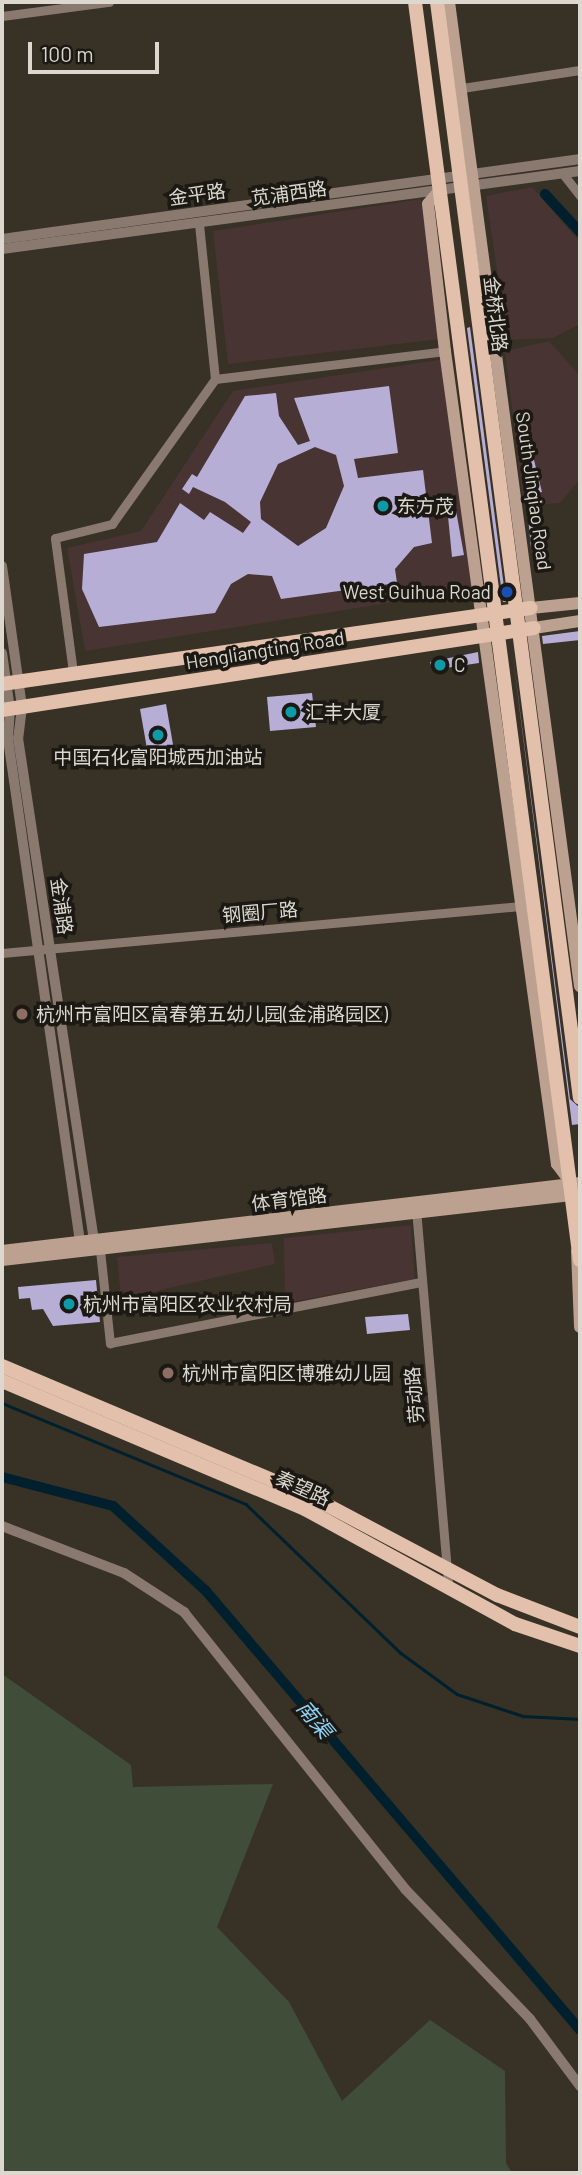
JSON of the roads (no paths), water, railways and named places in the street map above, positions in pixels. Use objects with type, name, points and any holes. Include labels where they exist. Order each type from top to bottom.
[{"type":"main road","name":"金桥北路","points":[[415,2],[439,184],[491,635]]},
{"type":"main road","name":"金桥北路","points":[[437,2],[470,180],[476,313],[517,631]]},
{"type":"main road","name":"South Jinqiao Road","points":[[449,2],[462,88],[470,180],[534,628],[580,986]]},
{"type":"main road","name":"金桥北路","points":[[439,184],[428,204],[445,351],[488,611]]},
{"type":"main road","points":[[476,313],[486,287]]},
{"type":"main road","points":[[531,608],[580,603]]},
{"type":"main road","name":"Hengliangting Road","points":[[9,683],[488,611],[531,608]]},
{"type":"main road","points":[[534,628],[580,621]]},
{"type":"main road","name":"Hengliangting Road","points":[[11,708],[534,628]]},
{"type":"main road","points":[[517,631],[580,1098]]},
{"type":"main road","points":[[491,635],[521,906],[557,1164],[576,1189]]},
{"type":"main road","points":[[491,635],[576,1189],[580,1327]]},
{"type":"main road","points":[[561,948],[572,923]]},
{"type":"main road","points":[[531,978],[547,1001]]},
{"type":"main road","name":"体育馆路","points":[[2,1251],[97,1247],[576,1189]]},
{"type":"main road","points":[[577,1240],[580,1260]]},
{"type":"main road","name":"体育馆路","points":[[2,1260],[80,1247]]},
{"type":"main road","name":"秦望路","points":[[2,1366],[309,1495],[497,1595],[580,1627]]},
{"type":"main road","name":"秦望路","points":[[2,1381],[305,1509],[447,1584],[515,1624],[580,1646]]},
{"type":"street","points":[[2,16],[109,2]]},
{"type":"street","points":[[462,88],[580,69]]},
{"type":"street","name":"苋浦西路","points":[[2,249],[199,223],[470,180],[580,159]]},
{"type":"street","name":"苋浦西路","points":[[470,180],[580,171]]},
{"type":"street","points":[[563,174],[580,196]]},
{"type":"street","name":"金平路","points":[[2,239],[439,184]]},
{"type":"street","points":[[73,672],[55,538],[112,524],[215,379],[199,223]]},
{"type":"street","points":[[215,379],[445,351]]},
{"type":"street","name":"金浦路","points":[[2,566],[11,708],[8,739],[97,1247]]},
{"type":"street","name":"金浦路","points":[[2,653],[9,683]]},
{"type":"street","name":"钢圈厂路","points":[[2,953],[521,906]]},
{"type":"street","name":"金浦路","points":[[45,949],[80,1247]]},
{"type":"street","name":"劳动路","points":[[416,1208],[447,1584]]},
{"type":"street","points":[[97,1247],[110,1343],[422,1282]]},
{"type":"street","points":[[2,1526],[124,1573],[184,1612],[405,1889],[530,2019],[580,2086]]},
{"type":"waterway","points":[[545,194],[580,232]]},
{"type":"waterway","points":[[2,1403],[246,1504],[401,1653],[457,1694],[523,1716],[580,1719]]},
{"type":"waterway","name":"南渠","points":[[2,1477],[113,1506],[206,1591],[580,2030]]},
{"type":"place","name":"东方茂","points":[[383,506]]},
{"type":"place","name":"West Guihua Road","points":[[507,592]]},
{"type":"place","name":"C","points":[[440,665]]},
{"type":"place","name":"汇丰大厦","points":[[291,712]]},
{"type":"place","name":"中国石化富阳城西加油站","points":[[158,735]]},
{"type":"place","name":"杭州市富阳区富春第五幼儿园(金浦路园区)","points":[[22,1014]]},
{"type":"place","name":"杭州市富阳区农业农村局","points":[[69,1304]]},
{"type":"place","name":"杭州市富阳区博雅幼儿园","points":[[168,1373]]}]
